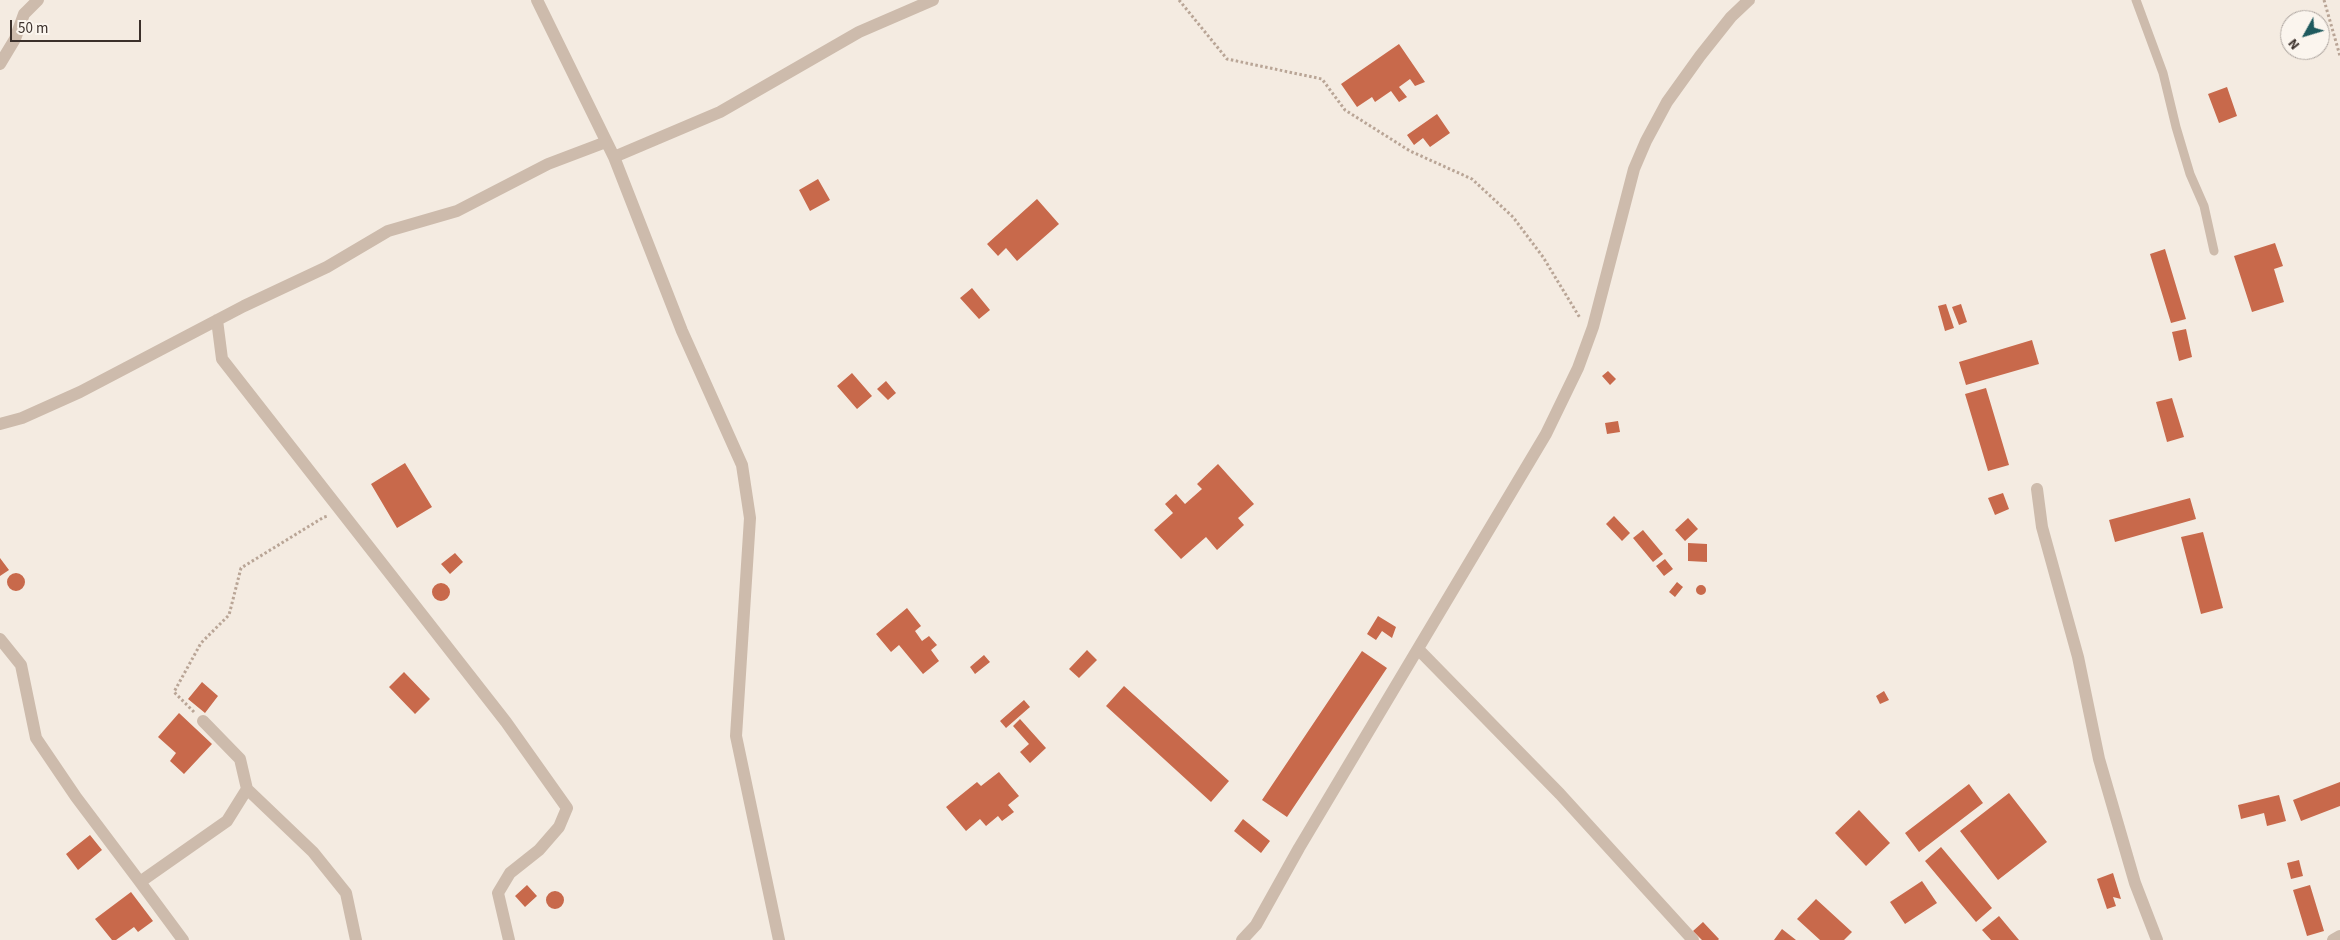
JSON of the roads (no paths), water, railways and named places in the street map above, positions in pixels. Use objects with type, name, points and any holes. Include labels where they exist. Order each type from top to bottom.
[{"type":"street","points":[[0,64],[15,39],[24,14],[38,0]]},
{"type":"street","points":[[537,0],[614,157],[682,331],[742,466],[750,518],[736,736],[779,940]]},
{"type":"street","points":[[614,157],[720,112],[859,32],[933,0]]},
{"type":"street","points":[[1242,940],[1256,925],[1299,848],[1546,434],[1578,368],[1590,336],[1634,169],[1646,141],[1667,102],[1700,56],[1731,17],[1749,0]]},
{"type":"street","points":[[0,424],[22,418],[80,392],[217,320],[327,268],[388,231],[457,211],[548,164],[606,142]]},
{"type":"street","points":[[217,320],[222,359],[312,475],[347,515],[506,722],[567,808],[558,827],[539,850],[510,873],[498,893],[509,940]]},
{"type":"street","points":[[2037,489],[2042,527],[2080,665],[2099,759],[2135,884],[2157,940]]},
{"type":"street","points":[[0,639],[21,665],[36,738],[76,797],[183,940]]},
{"type":"street","points":[[1418,649],[1560,794],[1693,940]]},
{"type":"street","points":[[203,721],[240,760],[247,789],[313,852],[346,894],[356,940]]},
{"type":"street","points":[[140,882],[227,822],[247,789]]},
{"type":"street","points":[[2333,940],[2340,936]]},
{"type":"lane","points":[[2136,0],[2163,73],[2190,174],[2204,206],[2214,251]]}]
